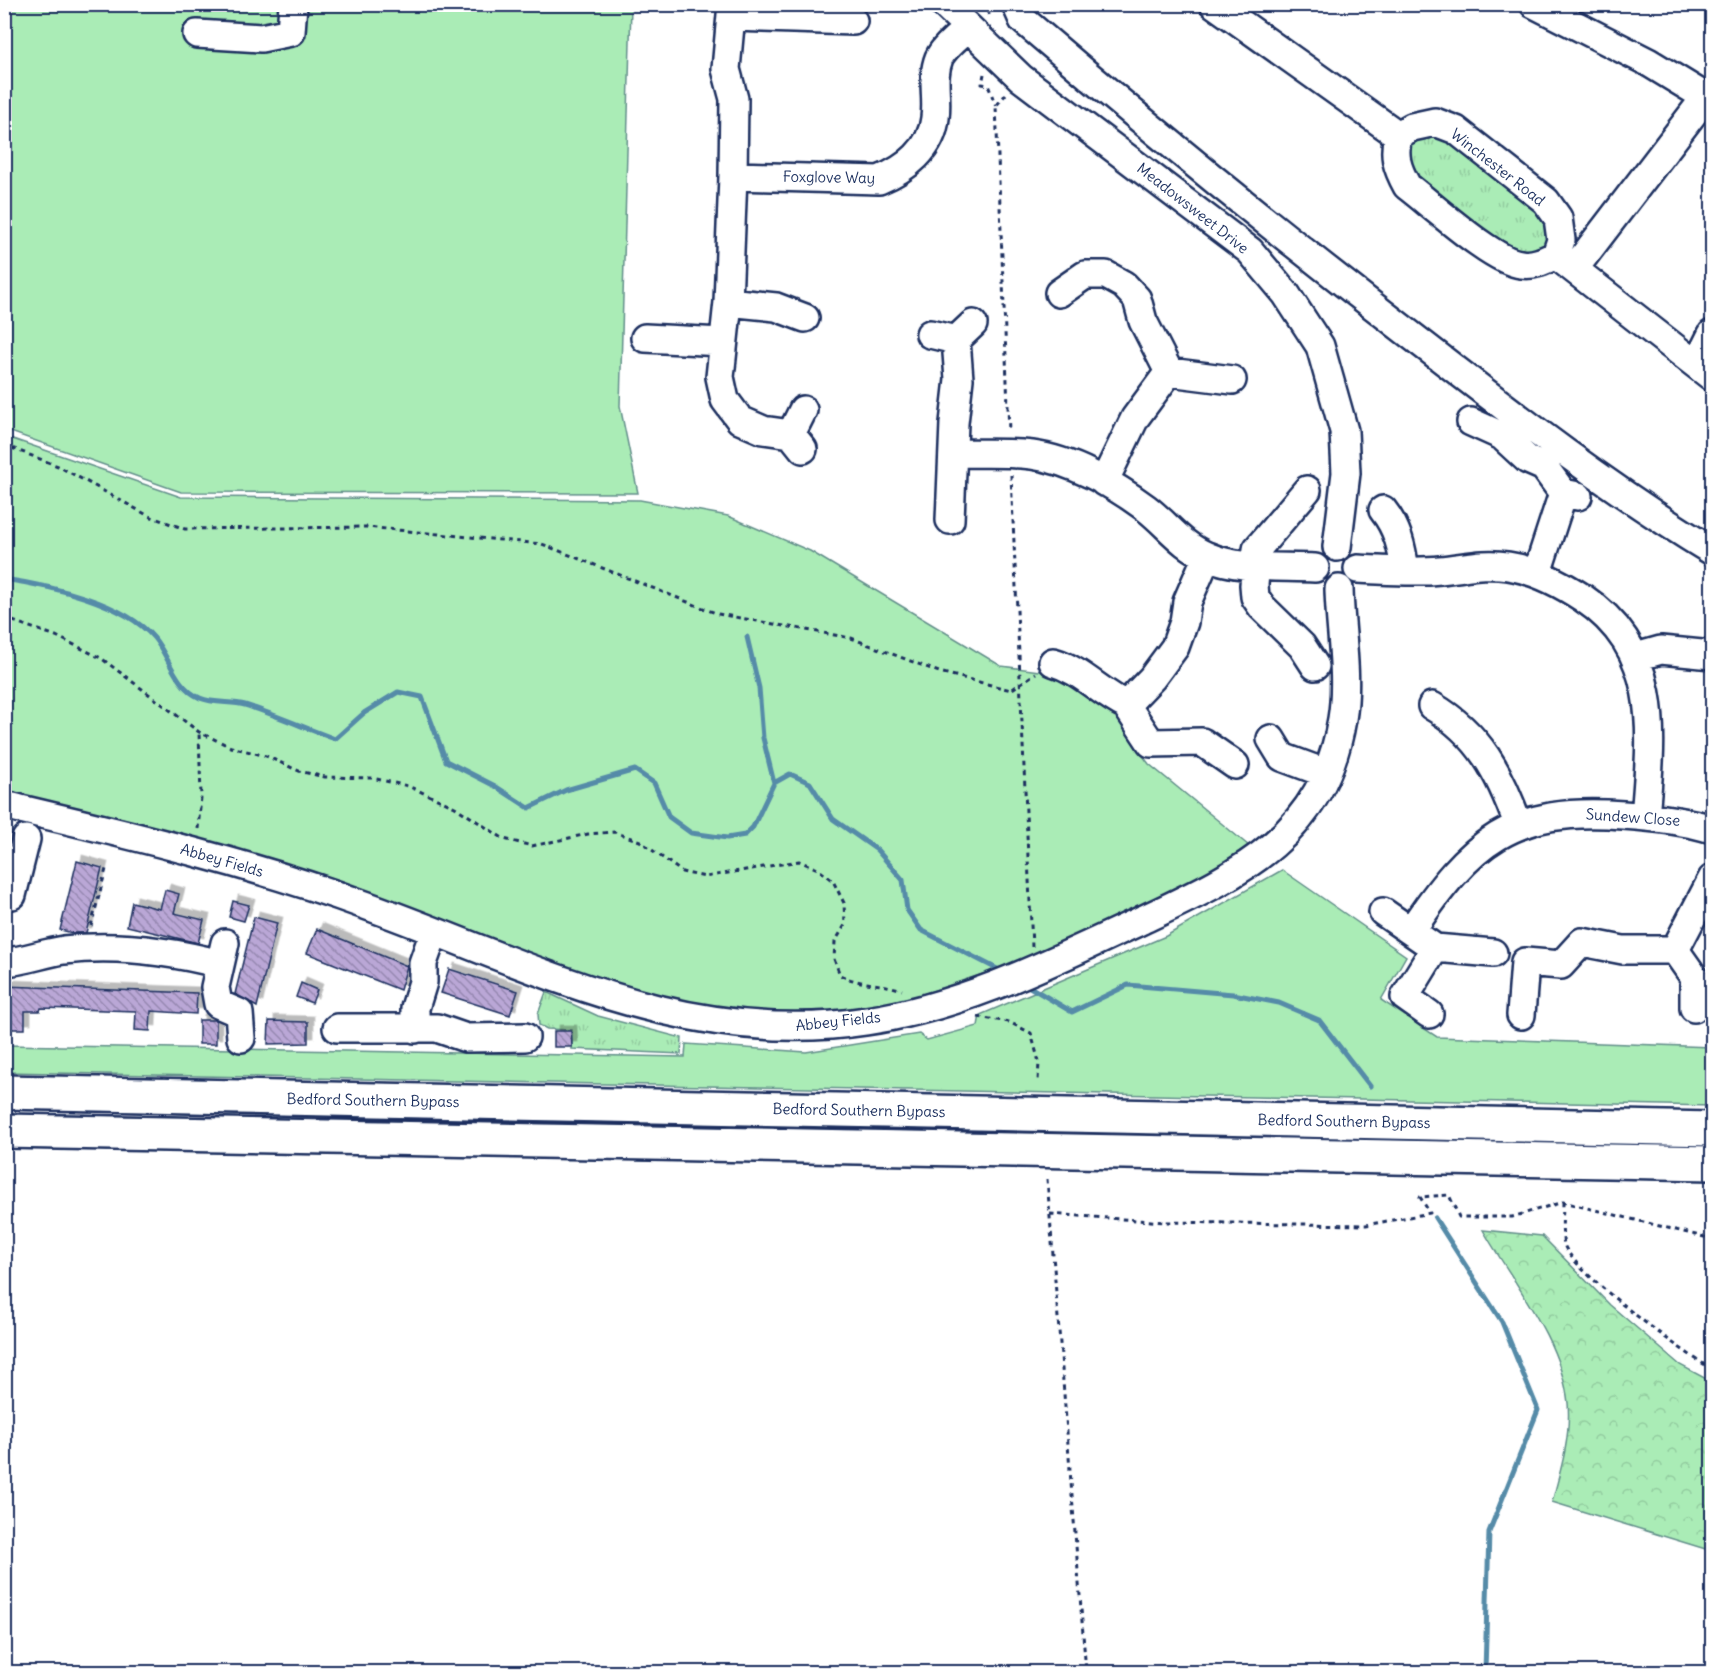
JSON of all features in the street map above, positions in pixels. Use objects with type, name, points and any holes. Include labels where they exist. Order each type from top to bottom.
[{"type":"highway","name":"Bedford Southern Bypass","points":[[4,1092],[1713,1129]]},
{"type":"highway","points":[[4,1131],[1713,1163]]},
{"type":"street","points":[[197,34],[261,39],[291,32],[293,4]]},
{"type":"street","name":"Meadowsweet Drive","points":[[944,4],[1021,78],[1250,251],[1286,294],[1320,346],[1344,431],[1346,473],[1337,547]]},
{"type":"street","points":[[1016,4],[1023,20],[1129,111],[1299,248],[1588,469],[1713,551]]},
{"type":"street","points":[[1214,4],[1398,135],[1395,150],[1397,169],[1407,186],[1501,258],[1520,264],[1565,262],[1705,370],[1713,334]]},
{"type":"street","points":[[1534,4],[1648,62],[1709,99],[1565,262]]},
{"type":"street","points":[[803,410],[797,441],[763,430],[740,420],[725,400],[720,377],[728,302],[734,176],[734,99],[726,69],[731,11],[853,21]]},
{"type":"street","name":"Foxglove Way","points":[[734,176],[879,180],[898,172],[914,161],[935,119],[934,74],[940,56],[967,28]]},
{"type":"street","name":"Winchester Road","points":[[1398,135],[1412,127],[1435,122],[1456,130],[1546,201],[1558,218],[1565,262]]},
{"type":"street","points":[[1059,293],[1084,269],[1106,275],[1124,285],[1137,299],[1143,321],[1169,372]]},
{"type":"street","points":[[728,302],[776,307],[805,318]]},
{"type":"street","points":[[930,334],[965,332],[954,423],[950,524]]},
{"type":"street","points":[[645,338],[722,342]]},
{"type":"street","points":[[1169,372],[1232,380]]},
{"type":"street","points":[[1104,482],[1135,418],[1169,372]]},
{"type":"street","points":[[1472,422],[1502,436],[1528,460],[1544,467],[1570,494],[1537,573]]},
{"type":"street","points":[[954,453],[1033,455],[1068,466],[1104,482],[1142,505],[1182,542],[1207,556],[1254,566],[1315,568]]},
{"type":"street","points":[[1307,490],[1257,549],[1254,566],[1255,597],[1276,623],[1302,646],[1315,666]]},
{"type":"street","points":[[1383,510],[1393,523],[1402,546],[1405,571]]},
{"type":"street","points":[[1315,568],[1321,554],[1337,547],[1353,556],[1358,569],[1351,583],[1339,589]]},
{"type":"street","points":[[1126,705],[1152,678],[1175,647],[1184,622],[1186,602],[1207,556]]},
{"type":"street","points":[[1358,569],[1439,571],[1477,564],[1508,566],[1537,573],[1564,585],[1600,610],[1623,635],[1636,657],[1645,684],[1649,714],[1650,756],[1645,817]]},
{"type":"street","points":[[1315,568],[1323,582],[1339,589]]},
{"type":"street","points":[[1271,739],[1282,757],[1325,773],[1342,719],[1344,686],[1339,589]]},
{"type":"street","points":[[1636,657],[1661,650],[1713,655]]},
{"type":"street","points":[[1053,662],[1072,668],[1104,694],[1126,705],[1151,743],[1209,733],[1235,765]]},
{"type":"street","points":[[1451,710],[1490,759],[1518,824]]},
{"type":"street","name":"Abbey Fields","points":[[4,805],[196,852],[316,888],[626,1003],[685,1017],[747,1025],[806,1026],[866,1021],[915,999],[1010,980],[1216,885],[1259,859],[1290,830],[1311,801],[1325,773]]},
{"type":"street","name":"Sundew Close","points":[[1411,931],[1460,864],[1486,842],[1518,824],[1552,815],[1594,812],[1686,821],[1713,829]]},
{"type":"street","points":[[4,895],[12,895],[26,839]]},
{"type":"street","points":[[1675,950],[1713,879]]},
{"type":"street","points":[[1383,912],[1435,948],[1493,953]]},
{"type":"street","points":[[426,1029],[415,1008],[423,982],[423,963],[434,932]]},
{"type":"street","points":[[1521,1015],[1525,962],[1562,965],[1582,942],[1623,950],[1675,950]]},
{"type":"street","points":[[4,962],[86,948],[160,943],[220,965],[218,1004],[239,1013],[241,1038]]},
{"type":"street","points":[[1429,1014],[1405,997],[1435,948]]},
{"type":"street","points":[[1675,950],[1694,977],[1694,1008]]},
{"type":"street","points":[[337,1028],[426,1029],[466,1038],[525,1037]]},
{"type":"path","points":[[1000,102],[996,106],[1009,433]]},
{"type":"path","points":[[4,445],[58,466],[149,516],[185,529],[366,527],[542,544],[718,614],[851,638],[939,672],[993,686],[1011,690],[1020,684]]},
{"type":"path","points":[[1010,465],[1032,951]]},
{"type":"path","points":[[4,618],[56,636],[101,658],[134,686],[175,712],[199,732],[231,747],[266,756],[299,771],[325,777],[372,778],[408,786],[454,807],[504,839],[532,846],[588,834],[614,832],[640,841],[682,872],[705,877],[799,861],[818,869],[833,881],[844,903],[845,925],[835,942],[834,959],[840,975],[857,983],[888,985],[915,999]]},
{"type":"path","points":[[196,852],[201,797],[199,732]]},
{"type":"path","points":[[86,948],[105,869]]},
{"type":"path","points":[[967,1020],[979,1017],[1009,1022],[1031,1033],[1039,1062],[1038,1082]]},
{"type":"path","points":[[1047,1179],[1086,1672]]},
{"type":"path","points":[[1050,1214],[1165,1222],[1366,1225],[1430,1213],[1420,1197],[1449,1195],[1459,1217],[1512,1217],[1563,1202],[1713,1239]]},
{"type":"path","points":[[1563,1202],[1564,1245],[1581,1266],[1658,1334],[1713,1369]]},
{"type":"green space","points":[[5,5],[631,5],[620,406],[638,493],[181,492],[5,430]]},
{"type":"green space","points":[[1421,133],[1451,137],[1539,206],[1547,223],[1548,239],[1544,248],[1532,255],[1503,250],[1409,171],[1410,140]]},
{"type":"green space","points":[[4,436],[181,497],[640,500],[728,516],[810,551],[1001,666],[1070,675],[1097,703],[1123,712],[1134,744],[1149,764],[1254,850],[1069,945],[902,1001],[804,1019],[685,1008],[293,873],[5,792]]},
{"type":"green space","points":[[1282,870],[1406,956],[1381,1000],[1437,1037],[1712,1047],[1712,1106],[5,1072],[5,1045],[685,1057],[686,1044],[806,1052],[919,1034],[927,1040],[978,1026],[980,1015],[1166,936]]},
{"type":"green space","points":[[546,992],[598,1016],[682,1038],[681,1054],[572,1049],[572,1030],[547,1029],[539,1025],[538,1014]]},
{"type":"green space","points":[[1483,1230],[1542,1236],[1610,1305],[1680,1365],[1712,1382],[1712,1551],[1552,1502],[1568,1428],[1568,1403],[1564,1380],[1546,1335]]},
{"type":"building","points":[[77,861],[102,868],[86,933],[60,930]]},
{"type":"building","points":[[165,890],[179,894],[174,913],[204,920],[198,943],[127,926],[132,902],[160,909]]},
{"type":"building","points":[[233,901],[249,905],[244,921],[229,917]]},
{"type":"building","points":[[254,917],[277,923],[257,1007],[235,994]]},
{"type":"building","points":[[317,929],[407,966],[400,990],[307,953]]},
{"type":"building","points":[[449,969],[518,991],[510,1015],[441,993]]},
{"type":"building","points":[[301,983],[317,990],[312,1003],[296,997]]},
{"type":"building","points":[[4,986],[197,993],[196,1014],[151,1011],[150,1031],[135,1030],[136,1011],[41,1008],[40,1011],[25,1011],[25,1029],[9,1029],[10,1010],[4,1010]]},
{"type":"building","points":[[199,1020],[216,1020],[216,1044],[199,1044]]},
{"type":"building","points":[[269,1021],[308,1022],[308,1043],[268,1044]]},
{"type":"building","points":[[554,1031],[571,1031],[572,1047],[554,1047]]},
{"type":"waterway","points":[[4,579],[43,586],[85,598],[105,605],[141,625],[159,645],[184,687],[200,698],[245,705],[335,739],[364,713],[398,692],[422,697],[446,761],[495,786],[529,808],[566,790],[635,770],[654,783],[669,817],[691,833],[727,838],[745,835],[753,827],[774,783],[790,774],[810,783],[833,819],[877,850],[903,880],[907,910],[921,930],[1005,973]]},
{"type":"waterway","points":[[747,637],[759,688],[763,738],[774,783]]},
{"type":"waterway","points":[[1023,983],[1072,1012],[1128,985],[1233,994],[1279,1003],[1319,1020],[1370,1086]]},
{"type":"waterway","points":[[1435,1218],[1502,1322],[1538,1410],[1489,1532],[1485,1672]]}]
